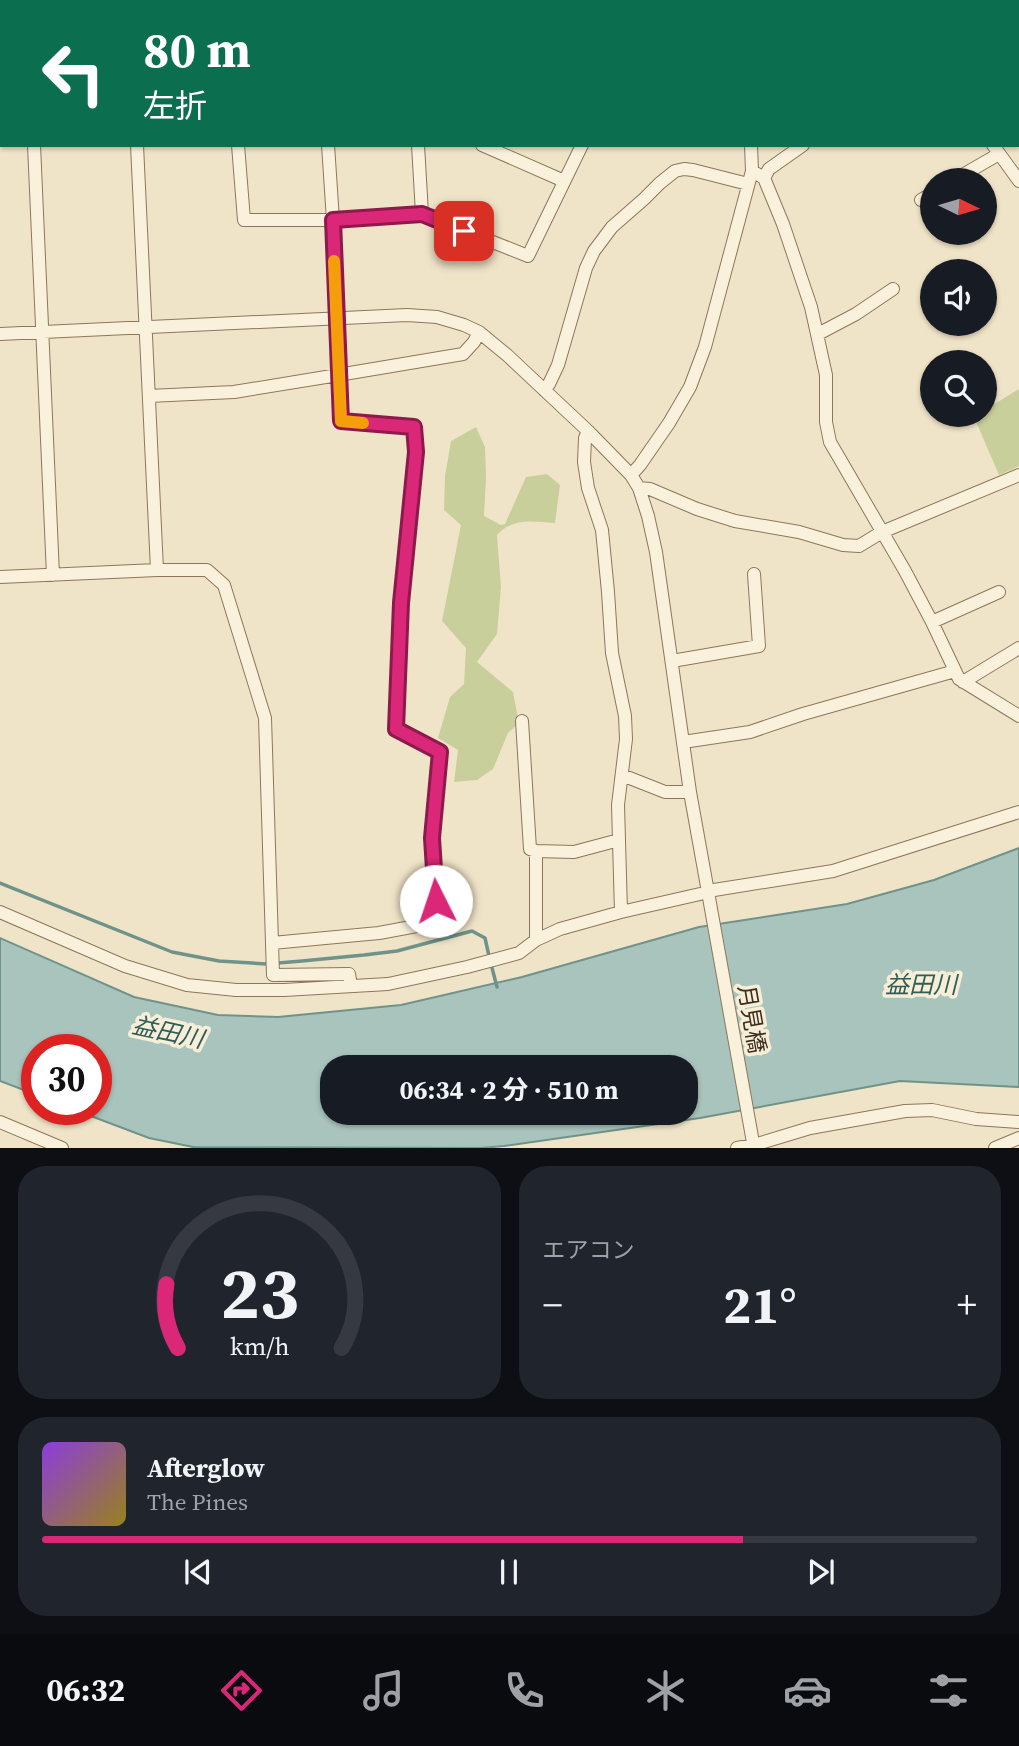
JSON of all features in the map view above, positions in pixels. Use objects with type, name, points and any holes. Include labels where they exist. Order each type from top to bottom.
[{"type":"street","points":[[34,147],[53,575]]},
{"type":"street","points":[[137,147],[157,570]]},
{"type":"street","points":[[238,147],[244,220],[333,220],[422,214],[528,256],[581,147]]},
{"type":"street","points":[[272,943],[379,933],[438,922],[432,838],[440,752],[396,729],[401,603],[416,452],[414,427],[341,421],[328,147]]},
{"type":"street","points":[[418,147],[422,214]]},
{"type":"street","points":[[485,147],[564,181]]},
{"type":"street","points":[[751,147],[758,174],[783,224],[811,307],[827,375],[826,422],[830,442],[905,571],[959,677],[1019,716]]},
{"type":"street","points":[[631,475],[669,424],[690,387],[705,347],[748,184],[758,174],[800,147]]},
{"type":"street","points":[[971,168],[996,150],[1019,181]]},
{"type":"street","points":[[544,390],[558,366],[586,268],[594,251],[612,227],[675,171],[693,170],[748,184]]},
{"type":"street","points":[[818,334],[856,314],[893,289]]},
{"type":"street","name":"月見橋","points":[[0,334],[407,315],[437,317],[479,332],[588,431],[631,475],[639,488],[656,552],[690,792],[753,1143]]},
{"type":"street","points":[[149,396],[234,392],[463,354],[479,332]]},
{"type":"street","points":[[588,431],[584,438],[584,462],[588,488],[602,530],[612,653],[625,716],[626,739],[618,805],[621,912]]},
{"type":"street","points":[[639,488],[650,489],[734,521],[763,525],[843,545],[859,545],[882,531],[1019,475]]},
{"type":"street","points":[[0,577],[207,570],[224,585],[265,718],[274,975],[349,974],[351,986]]},
{"type":"street","points":[[672,661],[759,646],[754,574]]},
{"type":"street","points":[[932,622],[999,592]]},
{"type":"street","points":[[683,742],[750,732],[803,714],[959,677],[1019,648]]},
{"type":"street","points":[[522,721],[530,849],[574,852],[619,840]]},
{"type":"street","points":[[622,775],[665,792],[690,792]]},
{"type":"street","points":[[714,890],[833,871],[1019,812]]},
{"type":"street","points":[[536,851],[536,940]]},
{"type":"street","points":[[0,912],[125,966],[187,985],[236,990],[284,990],[388,984],[467,967],[519,953],[536,940],[560,929],[700,894]]},
{"type":"street","points":[[737,1147],[810,1128],[905,1111],[932,1110],[976,1119],[1019,1122]]},
{"type":"street","points":[[0,1122],[62,1147]]},
{"type":"street","points":[[995,1147],[1019,1138]]},
{"type":"green space","points":[[1019,389],[1019,466],[999,475],[978,427],[997,427],[997,403]]},
{"type":"green space","points":[[476,427],[485,447],[484,516],[501,525],[505,524],[526,477],[547,474],[560,485],[555,523],[517,523],[497,535],[501,587],[497,634],[477,662],[513,692],[519,723],[508,733],[493,769],[477,780],[454,782],[458,750],[438,738],[450,697],[464,684],[466,648],[442,621],[461,525],[444,510],[445,476],[451,441]]},
{"type":"water","name":"益田川","points":[[1019,848],[1019,1087],[900,1081],[698,1118],[698,1055],[320,1055],[320,1125],[651,1125],[481,1148],[193,1147],[149,1138],[112,1124],[112,1034],[21,1034],[21,1089],[0,1081],[0,938],[134,997],[218,1015],[278,1017],[401,1005],[522,977],[699,927],[847,904],[934,880]]},
{"type":"waterway","points":[[0,883],[172,952],[219,961],[266,964],[364,955],[397,951],[472,931],[485,938],[489,956]]},
{"type":"waterway","points":[[491,964],[497,987]]},
{"type":"slow traffic","points":[[334,261],[341,421],[363,423]]},
{"type":"route","points":[[436,901],[432,838],[440,752],[396,729],[401,603],[416,452],[414,427],[341,421],[333,220],[422,214],[464,231]]}]
